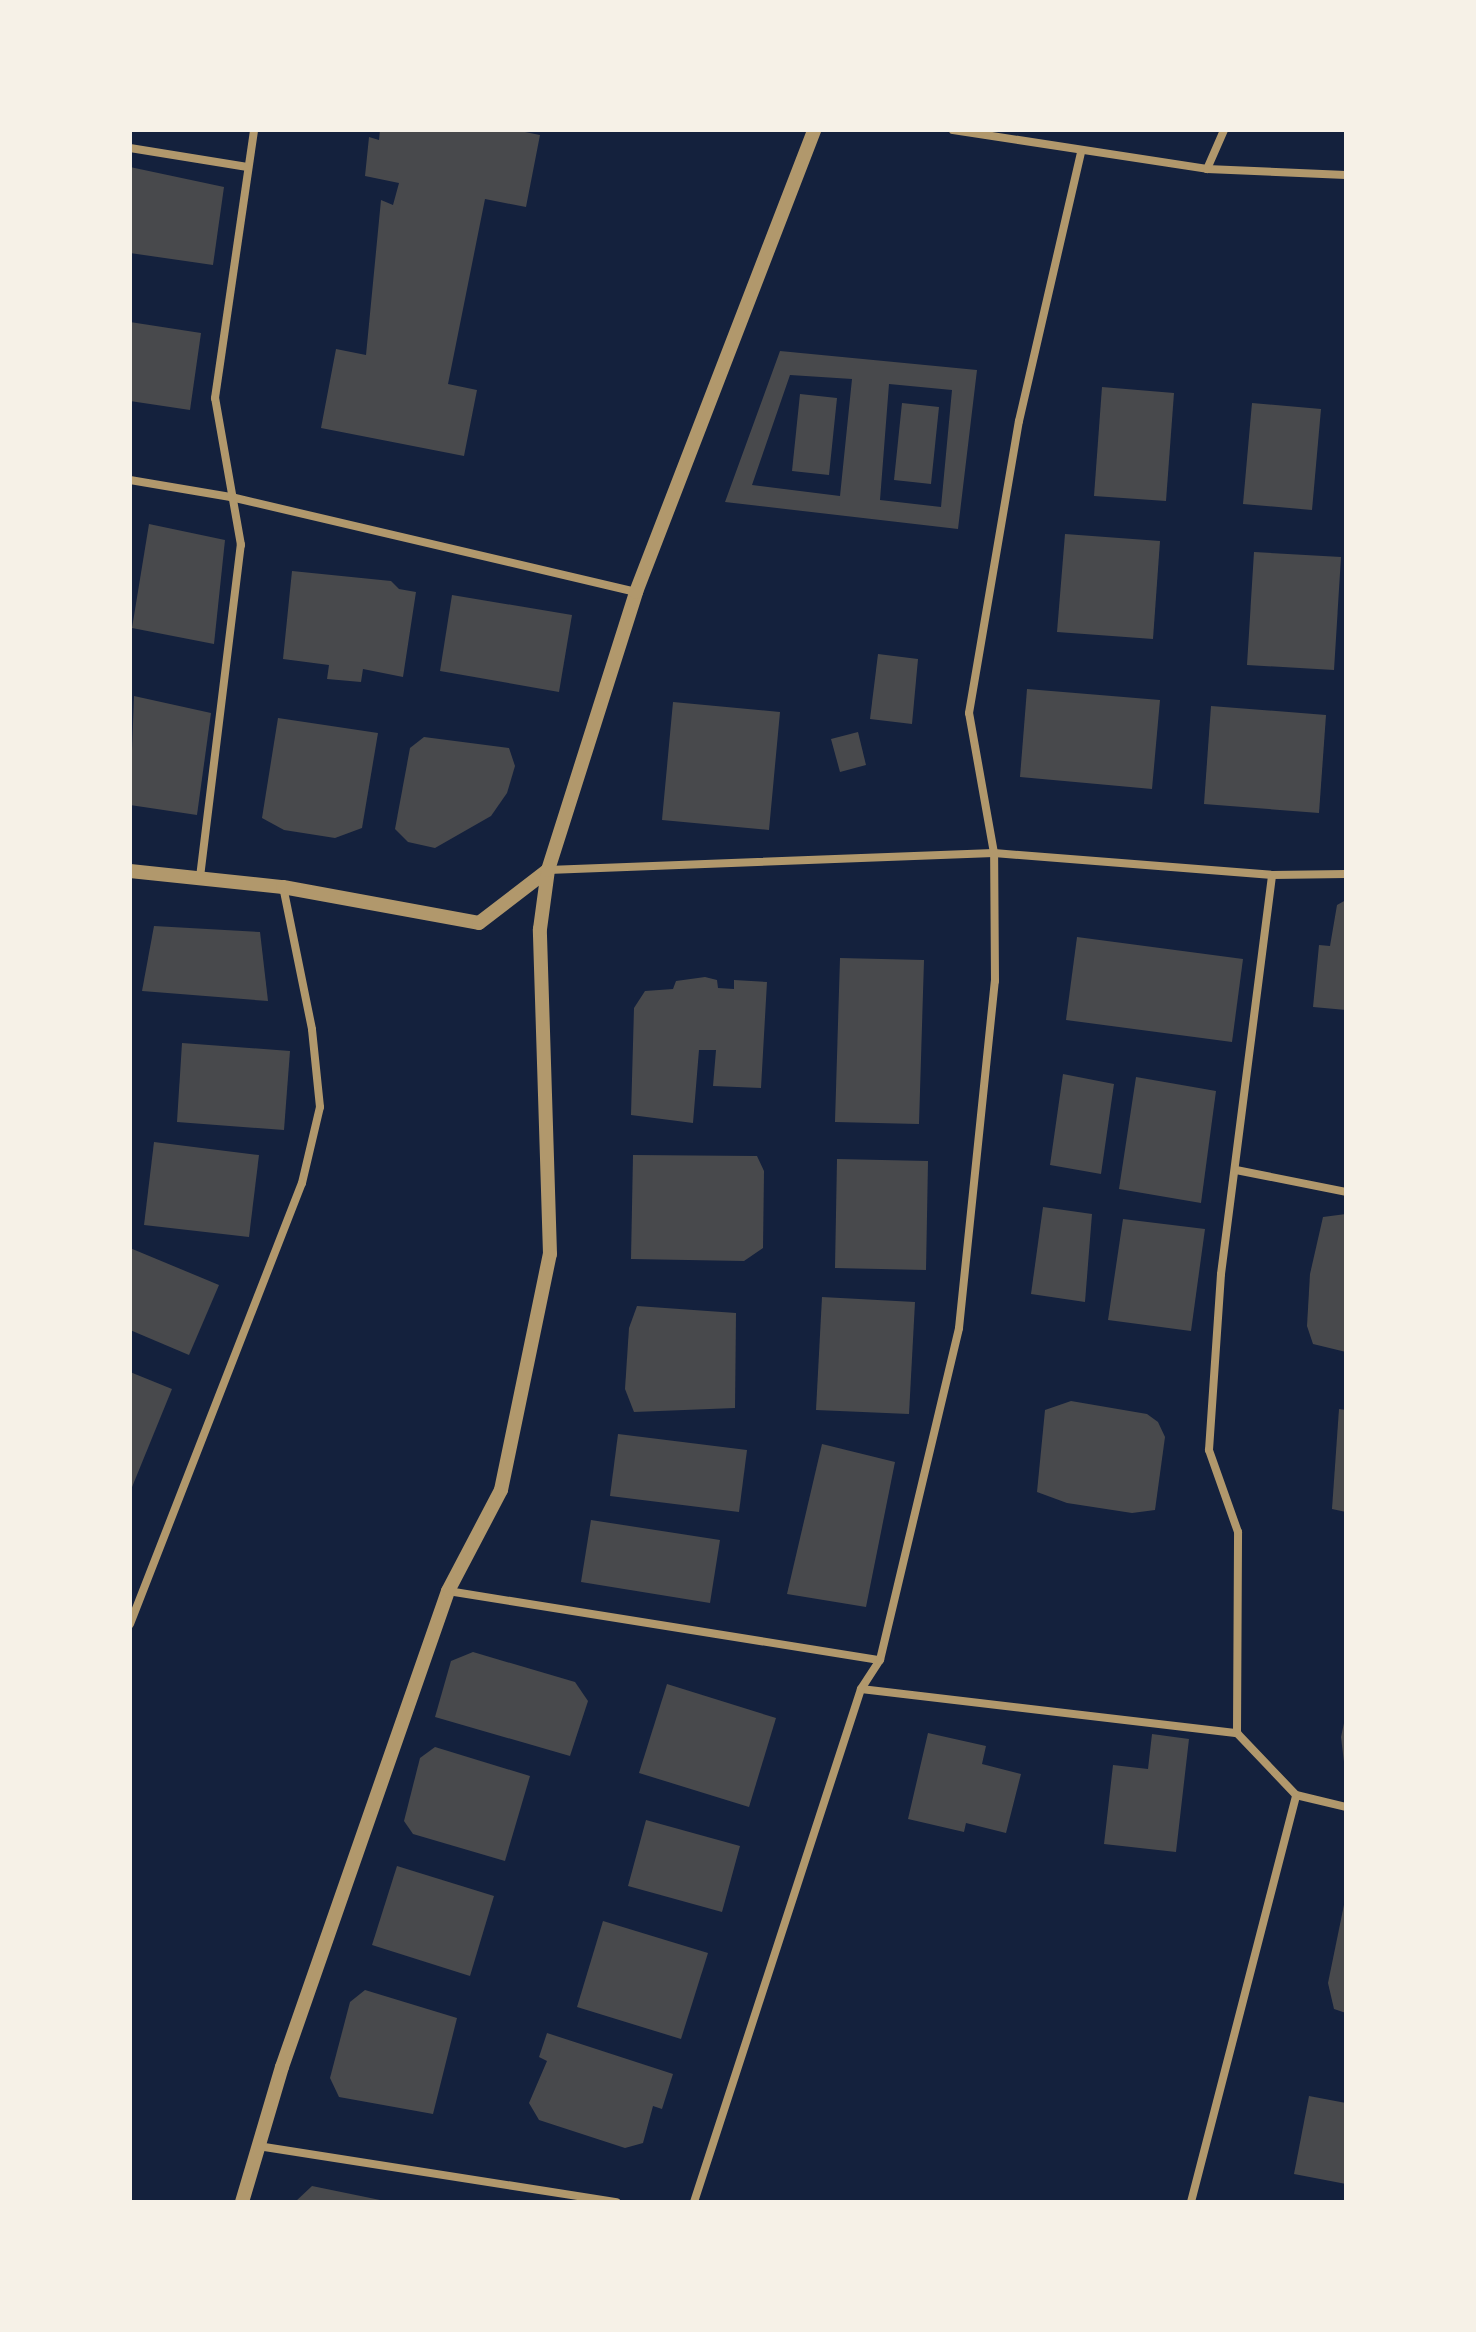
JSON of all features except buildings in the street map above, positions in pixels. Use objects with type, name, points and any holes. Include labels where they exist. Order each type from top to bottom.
[{"type":"street","points":[[200,877],[241,545],[215,398],[254,130]]},
{"type":"street","points":[[242,2202],[257,2146],[448,1591],[501,1490],[550,1254],[540,929],[548,870],[636,592],[814,130]]},
{"type":"street","points":[[953,130],[1207,169],[1346,175]]},
{"type":"street","points":[[1207,169],[1224,130]]},
{"type":"street","points":[[130,148],[247,167]]},
{"type":"street","points":[[694,2202],[861,1689],[880,1660],[959,1328],[995,981],[994,853],[969,713],[1019,421],[1081,152]]},
{"type":"street","points":[[130,480],[231,497],[636,592]]},
{"type":"street","points":[[130,871],[283,887],[479,923],[548,870],[994,853],[1272,875],[1346,874]]},
{"type":"street","points":[[1237,1733],[1238,1532],[1209,1450],[1221,1274],[1272,875]]},
{"type":"street","points":[[130,1624],[297,1197],[320,1107],[312,1029],[283,887]]},
{"type":"street","points":[[1236,1170],[1346,1192]]},
{"type":"street","points":[[448,1591],[880,1660]]},
{"type":"street","points":[[861,1689],[1237,1733],[1296,1795],[1346,1807]]},
{"type":"street","points":[[1191,2202],[1296,1795]]},
{"type":"street","points":[[257,2146],[617,2202]]}]
